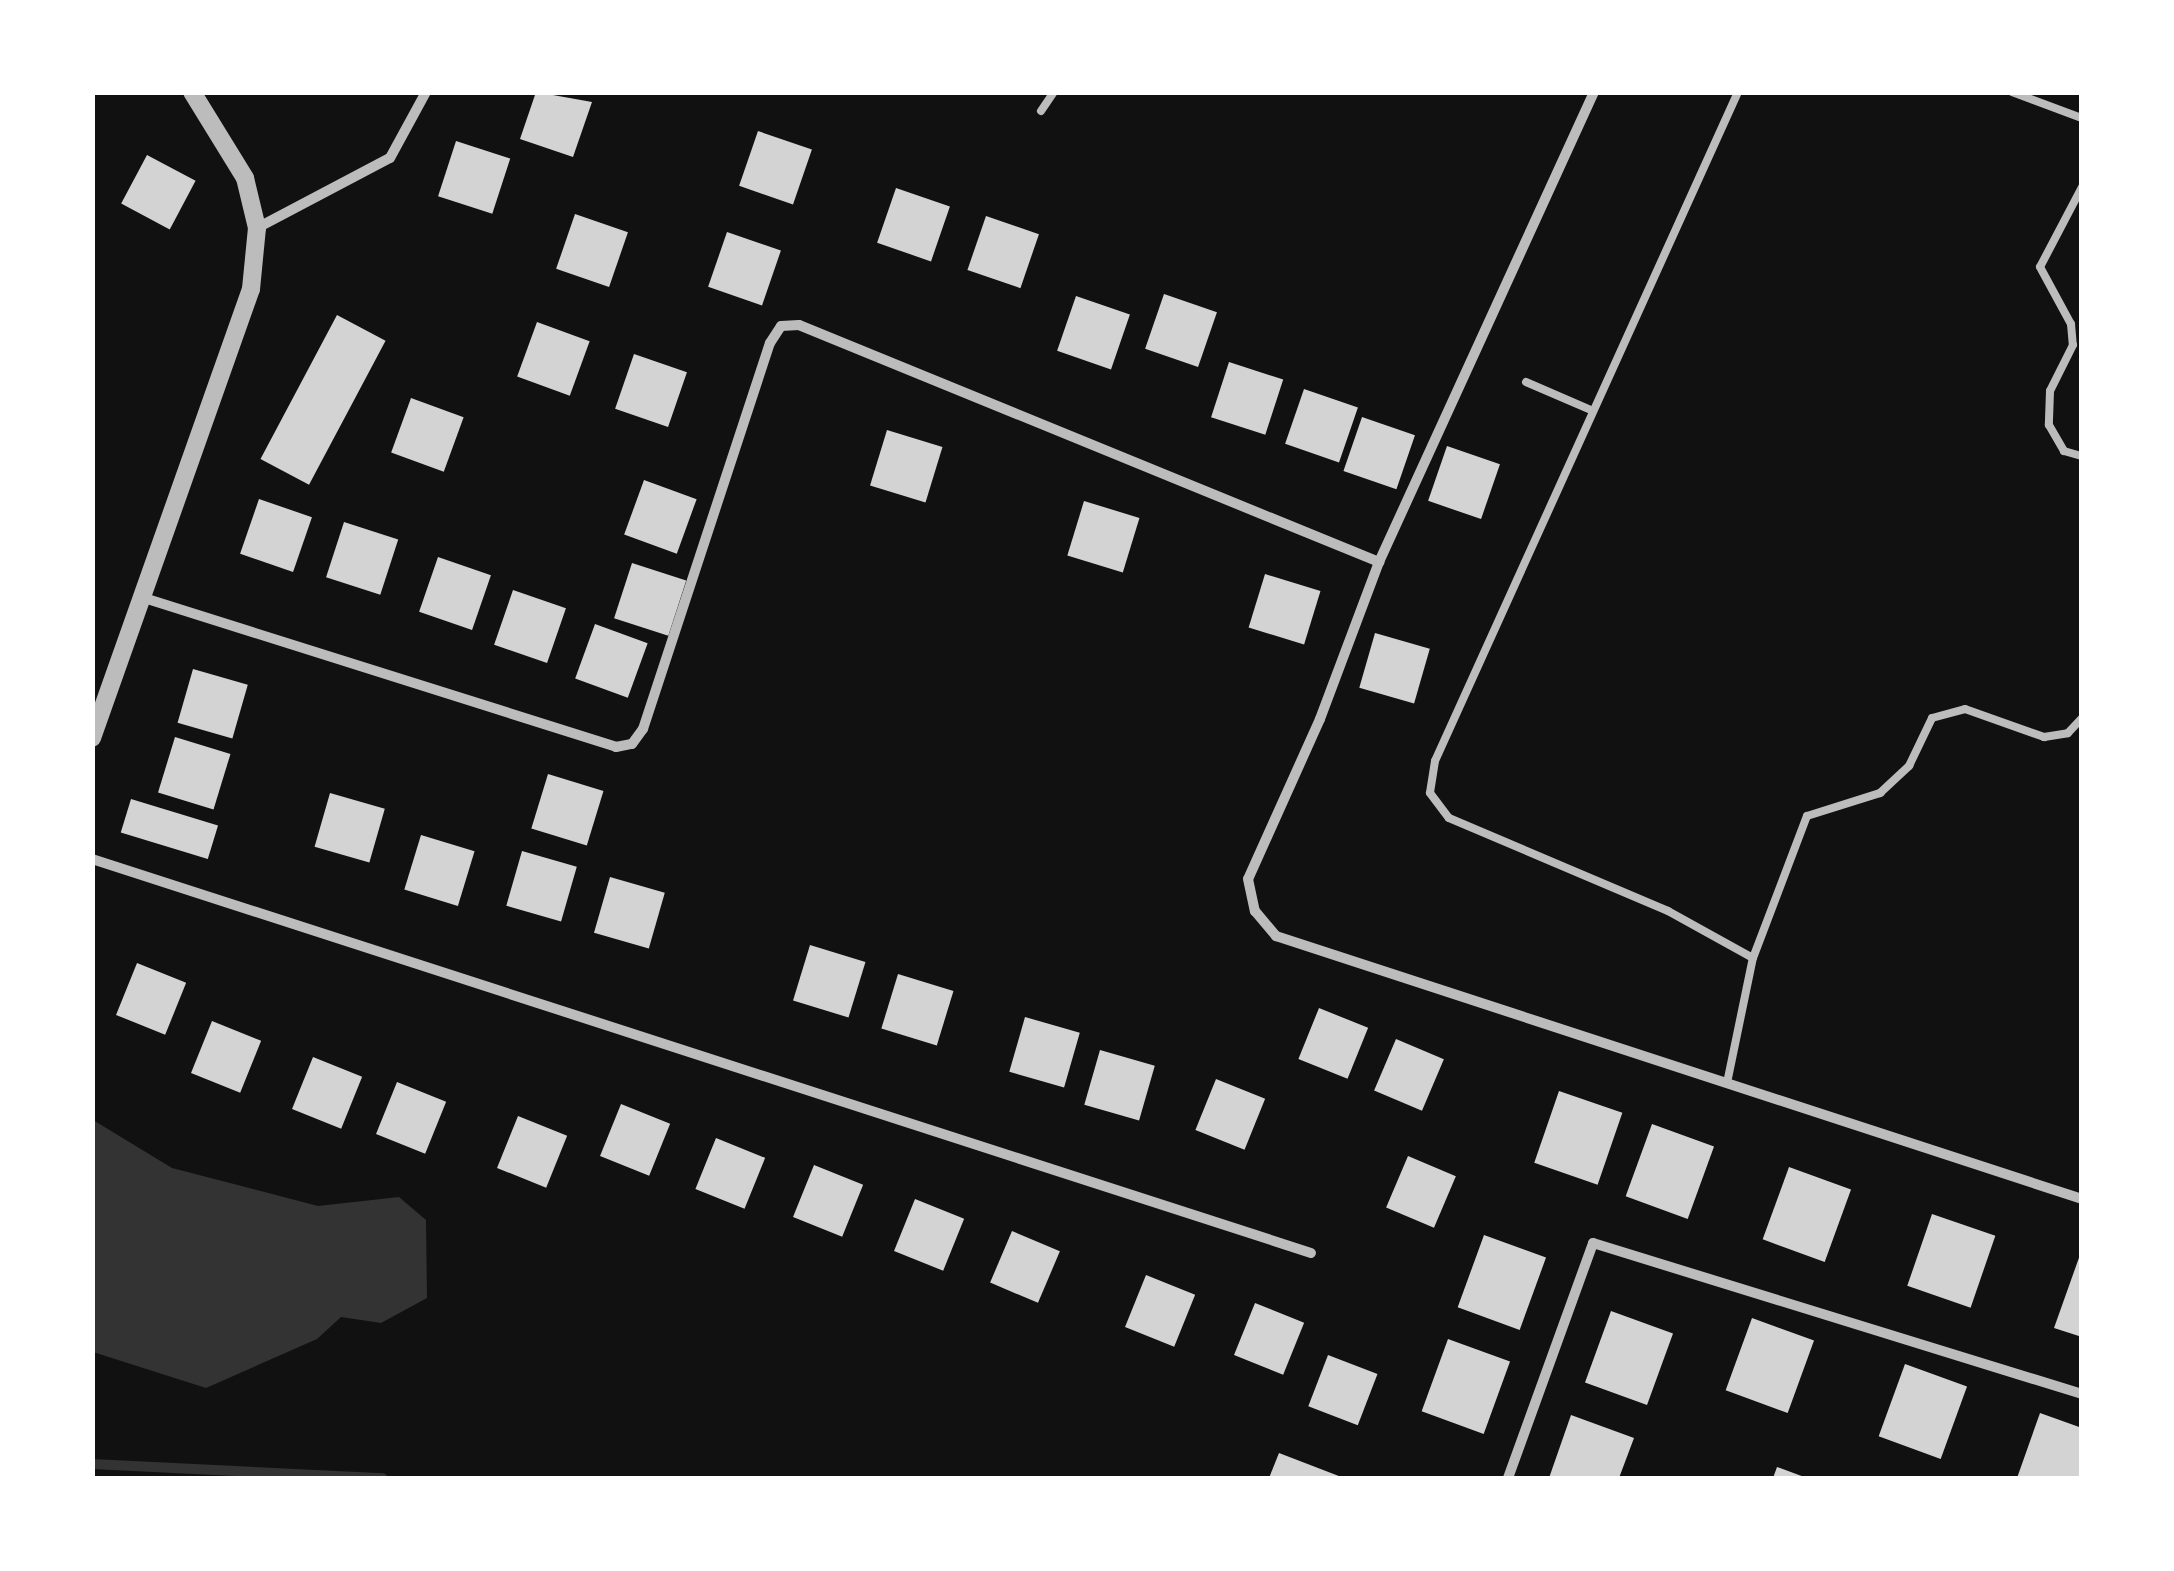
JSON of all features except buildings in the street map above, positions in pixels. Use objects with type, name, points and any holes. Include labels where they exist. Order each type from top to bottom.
[{"type":"street","points":[[92,738],[138,596],[250,289],[256,228],[245,178],[192,92]]},
{"type":"street","points":[[256,228],[390,158],[426,92]]},
{"type":"street","points":[[1594,92],[1379,562],[1320,719],[1248,878],[1255,911],[1276,936],[2082,1199]]},
{"type":"street","points":[[138,596],[616,747],[632,744],[643,729],[781,326],[799,325],[1379,562]]},
{"type":"street","points":[[92,858],[1311,1253]]},
{"type":"street","points":[[1508,1478],[1593,1243],[2082,1394]]},
{"type":"lane","points":[[1041,111],[1054,92]]},
{"type":"lane","points":[[1738,92],[1435,761],[1430,793],[1450,818],[1668,911],[1753,958]]},
{"type":"lane","points":[[2012,92],[2082,118]]},
{"type":"lane","points":[[2082,186],[2040,267],[2072,324],[2072,346],[2050,391],[2050,425],[2064,451],[2082,456]]},
{"type":"lane","points":[[1526,382],[1591,410]]},
{"type":"lane","points":[[1727,1083],[1753,958],[1807,816],[1880,792],[1909,766],[1932,718],[1965,709],[2044,737],[2068,733],[2082,718]]},
{"type":"shaded area","points":[[93,1120],[172,1168],[318,1206],[399,1197],[426,1220],[427,1298],[381,1323],[341,1317],[317,1339],[206,1388],[93,1352]]},
{"type":"waterway","points":[[92,1464],[383,1478]]}]
